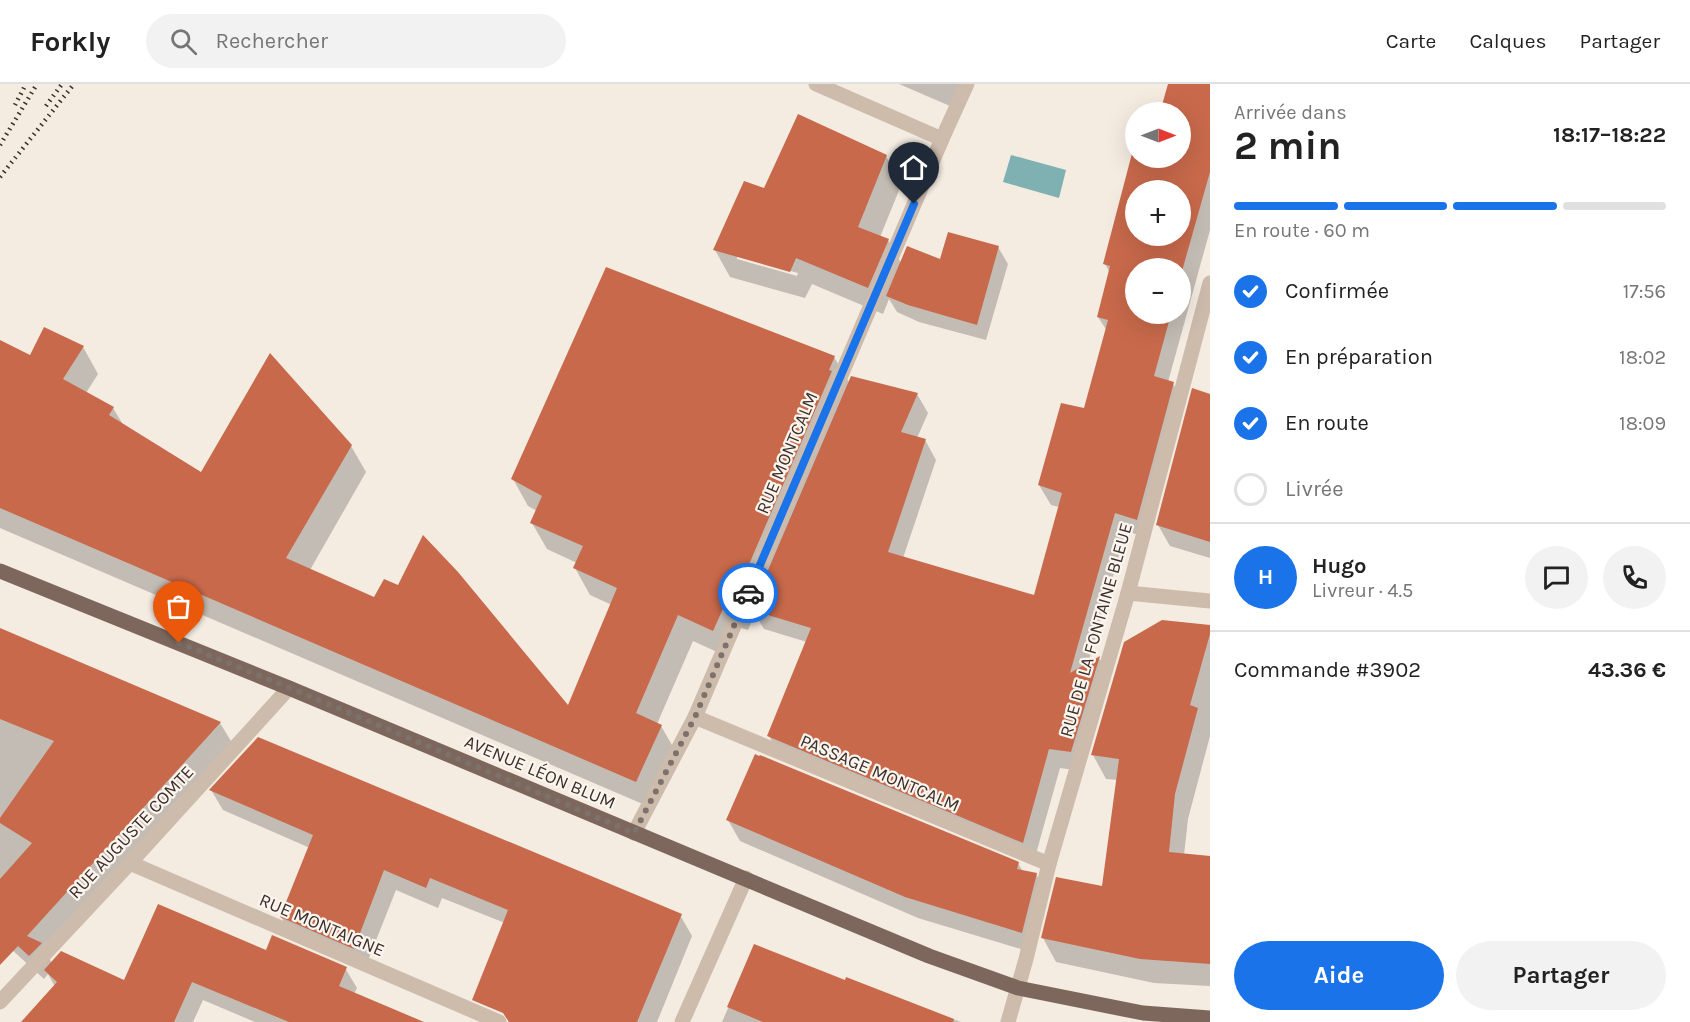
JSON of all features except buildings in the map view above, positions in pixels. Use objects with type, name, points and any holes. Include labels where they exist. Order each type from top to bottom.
[{"type":"main road","name":"AVENUE LÉON BLUM","points":[[0,571],[290,688],[929,956],[1018,988],[1143,1013],[1210,1018]]},
{"type":"street","points":[[816,84],[942,139]]},
{"type":"street","name":"RUE MONTCALM","points":[[634,833],[695,717],[967,84]]},
{"type":"street","name":"RUE DE LA FONTAINE BLEUE","points":[[1008,1022],[1049,864],[1128,593],[1209,292]]},
{"type":"street","points":[[1128,593],[1210,601]]},
{"type":"street","name":"RUE AUGUSTE COMTE","points":[[0,1002],[290,688]]},
{"type":"street","name":"PASSAGE MONTCALM","points":[[695,717],[1049,864]]},
{"type":"street","name":"RUE MONTAIGNE","points":[[130,863],[499,1022]]},
{"type":"street","points":[[682,1022],[746,878]]},
{"type":"water","points":[[1011,155],[1066,170],[1059,198],[1003,182]]},
{"type":"railway","points":[[15,105],[26,84]]},
{"type":"railway","points":[[0,145],[37,84]]},
{"type":"railway","points":[[46,106],[62,84]]},
{"type":"railway","points":[[0,177],[74,84]]},
{"type":"way so far","points":[[179,643],[634,833],[695,717],[748,593]]},
{"type":"route","points":[[748,593],[914,204]]}]
